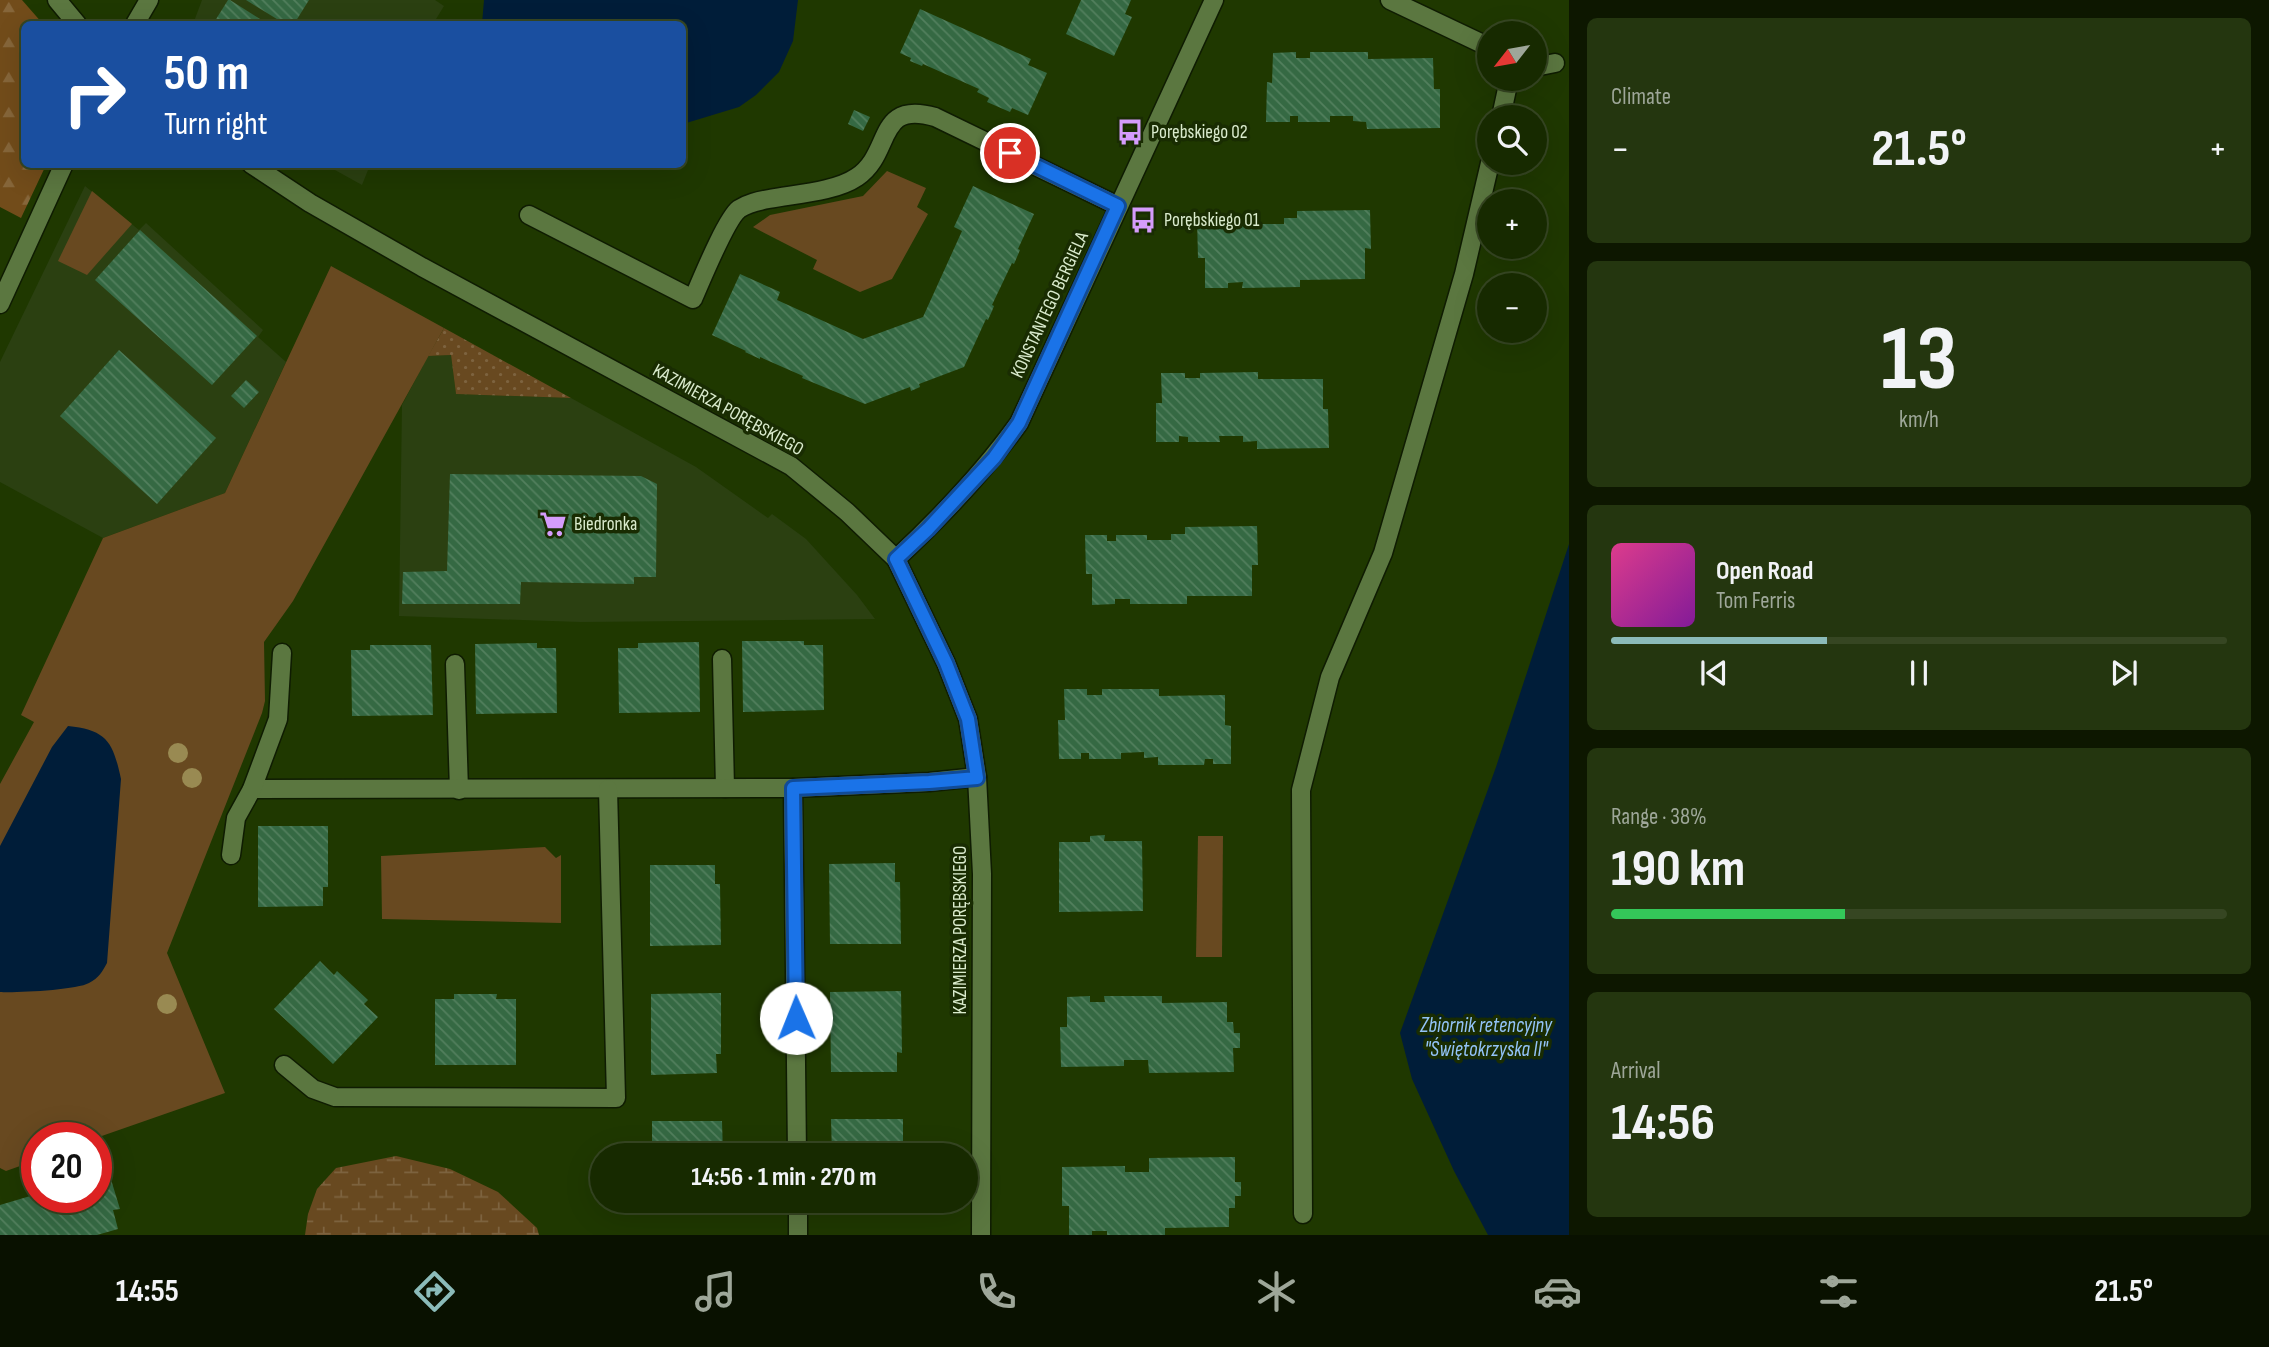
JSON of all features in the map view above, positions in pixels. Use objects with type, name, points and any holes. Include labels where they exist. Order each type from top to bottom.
[{"type":"street","points":[[57,0],[74,21]]},
{"type":"street","points":[[137,21],[149,0]]},
{"type":"street","name":"KONSTANTEGO BERGIELA","points":[[896,559],[994,458],[1019,423],[1214,0]]},
{"type":"street","points":[[1390,0],[1477,41]]},
{"type":"street","points":[[1547,65],[1555,63]]},
{"type":"street","points":[[529,215],[693,299],[726,225],[737,210],[751,203],[843,185],[868,167],[892,122],[903,115],[919,113],[935,117],[1118,206]]},
{"type":"street","points":[[0,304],[62,168]]},
{"type":"street","name":"KAZIMIERZA PORĘBSKIEGO","points":[[257,168],[310,203],[422,267],[791,466],[847,512],[896,559],[946,663],[968,719],[977,778],[982,874],[981,1235]]},
{"type":"street","points":[[1303,1214],[1301,790],[1330,677],[1383,553],[1465,274],[1487,175]]},
{"type":"street","points":[[231,855],[236,818],[252,789],[278,719],[282,653]]},
{"type":"street","points":[[722,659],[725,788]]},
{"type":"street","points":[[455,664],[459,790]]},
{"type":"street","points":[[252,789],[793,788],[977,778]]},
{"type":"street","points":[[793,788],[797,1143]]},
{"type":"street","points":[[284,1065],[313,1089],[335,1097],[616,1098],[608,789]]},
{"type":"street","points":[[798,1213],[798,1235]]},
{"type":"shaded area","points":[[202,0],[435,0],[444,6],[435,21],[194,21]]},
{"type":"shaded area","points":[[331,168],[369,168],[362,185]]},
{"type":"shaded area","points":[[85,186],[139,230],[146,223],[263,330],[258,337],[286,362],[225,493],[103,538],[0,482],[0,362]]},
{"type":"shaded area","points":[[451,355],[456,394],[571,398],[696,467],[768,518],[772,514],[806,539],[875,619],[581,622],[399,616],[402,405],[428,356]]},
{"type":"green space","points":[[0,0],[22,0],[40,21],[21,21],[21,168],[45,168],[21,218],[0,207]]},
{"type":"green space","points":[[887,171],[926,188],[917,207],[928,214],[892,279],[860,292],[813,269],[817,260],[753,227],[770,215],[863,196]]},
{"type":"green space","points":[[92,191],[132,224],[87,275],[58,261]]},
{"type":"green space","points":[[331,266],[444,328],[293,601],[264,642],[265,701],[262,713],[167,953],[225,1093],[112,1132],[112,1122],[21,1122],[21,1166],[6,1171],[0,1168],[0,784],[34,722],[21,715],[103,538],[225,493]]},
{"type":"green space","points":[[444,328],[571,398],[456,394],[451,355],[428,356]]},
{"type":"green space","points":[[1198,836],[1223,836],[1222,957],[1196,957]]},
{"type":"green space","points":[[545,847],[556,858],[561,855],[561,923],[382,919],[381,856]]},
{"type":"green space","points":[[396,1156],[450,1169],[498,1192],[537,1228],[539,1235],[305,1235],[308,1214],[317,1189],[336,1168]]},
{"type":"water","points":[[484,0],[798,0],[793,41],[779,72],[756,95],[739,107],[686,123],[686,21],[482,21]]},
{"type":"water","name":"Zbiornik retencyjny \"Świętokrzyska II\"","points":[[1569,544],[1569,1235],[1488,1235],[1454,1171],[1412,1079],[1400,1033],[1496,767]]},
{"type":"water","points":[[68,726],[92,731],[106,740],[115,756],[121,779],[107,963],[98,977],[72,988],[0,992],[0,846],[52,747]]},
{"type":"building","points":[[230,0],[263,21],[215,21]]},
{"type":"building","points":[[246,0],[309,0],[296,21],[280,21]]},
{"type":"building","points":[[1081,0],[1131,0],[1125,14],[1132,17],[1114,56],[1066,34]]},
{"type":"building","points":[[920,9],[1031,59],[1028,65],[1047,73],[1028,115],[1012,108],[1010,112],[987,102],[989,98],[977,92],[979,89],[923,64],[922,66],[910,61],[911,58],[900,53]]},
{"type":"building","points":[[1296,52],[1296,58],[1310,58],[1310,52],[1368,52],[1368,59],[1433,58],[1434,89],[1440,89],[1440,128],[1367,129],[1366,122],[1353,121],[1353,116],[1330,116],[1330,122],[1298,122],[1298,116],[1290,116],[1290,122],[1266,122],[1267,82],[1272,83],[1273,53]]},
{"type":"building","points":[[854,110],[870,117],[863,131],[848,124]]},
{"type":"building","points":[[973,186],[1034,214],[1014,264],[1012,263],[964,367],[919,384],[920,387],[911,391],[910,387],[865,404],[802,378],[803,376],[760,359],[712,335],[740,274],[780,292],[777,300],[863,339],[923,317],[962,231],[954,227]]},
{"type":"building","points":[[1370,210],[1371,249],[1365,248],[1365,279],[1300,280],[1300,287],[1242,288],[1243,282],[1228,283],[1228,288],[1205,288],[1205,258],[1198,258],[1197,219],[1220,218],[1220,224],[1229,224],[1229,218],[1260,218],[1260,224],[1284,224],[1284,218],[1297,218],[1297,211]]},
{"type":"building","points":[[140,230],[257,336],[212,385],[95,280]]},
{"type":"building","points":[[119,350],[216,438],[157,504],[60,416]]},
{"type":"building","points":[[1258,372],[1258,379],[1323,379],[1323,409],[1328,409],[1329,448],[1257,449],[1257,441],[1243,442],[1243,436],[1219,436],[1220,442],[1188,442],[1188,437],[1179,436],[1179,442],[1156,442],[1156,403],[1162,403],[1161,373],[1185,373],[1185,378],[1200,378],[1200,373]]},
{"type":"building","points":[[246,380],[259,392],[244,408],[231,396]]},
{"type":"building","name":"Biedronka","points":[[450,474],[641,476],[657,484],[656,577],[634,577],[634,584],[521,582],[520,604],[402,604],[403,572],[447,571]]},
{"type":"building","points":[[1257,526],[1258,565],[1252,565],[1252,596],[1187,596],[1187,604],[1130,604],[1130,599],[1115,599],[1115,604],[1092,605],[1092,574],[1086,574],[1085,535],[1107,535],[1107,541],[1116,541],[1116,535],[1147,535],[1147,540],[1171,540],[1171,534],[1185,534],[1185,527]]},
{"type":"building","points":[[742,641],[804,641],[804,645],[823,645],[824,710],[743,712]]},
{"type":"building","points":[[699,642],[700,712],[619,713],[618,648],[638,648],[638,643]]},
{"type":"building","points":[[537,643],[537,648],[556,648],[557,713],[476,714],[475,644]]},
{"type":"building","points":[[370,645],[431,645],[433,715],[352,716],[351,650],[370,650]]},
{"type":"building","points":[[1064,689],[1087,689],[1087,695],[1102,695],[1102,689],[1159,689],[1159,696],[1225,695],[1225,725],[1231,726],[1231,764],[1213,764],[1213,759],[1205,759],[1204,765],[1158,765],[1158,757],[1144,758],[1144,752],[1121,753],[1121,759],[1089,759],[1089,753],[1081,753],[1081,759],[1059,759],[1058,720],[1065,720]]},
{"type":"building","points":[[258,826],[328,826],[328,887],[323,887],[323,906],[258,907]]},
{"type":"building","points":[[1105,835],[1104,841],[1142,841],[1143,911],[1059,912],[1059,842],[1090,842],[1090,836]]},
{"type":"building","points":[[895,863],[895,882],[900,882],[901,944],[830,944],[829,864]]},
{"type":"building","points":[[650,865],[715,865],[715,884],[720,884],[721,945],[650,946]]},
{"type":"building","points":[[320,961],[334,975],[337,971],[368,1000],[364,1004],[378,1017],[333,1064],[274,1009]]},
{"type":"building","points":[[901,991],[902,1053],[897,1052],[897,1072],[831,1072],[830,992]]},
{"type":"building","points":[[721,993],[721,1054],[716,1054],[717,1073],[651,1075],[651,994]]},
{"type":"building","points":[[454,994],[497,994],[496,999],[516,999],[516,1065],[435,1065],[435,999],[454,999]]},
{"type":"building","points":[[1090,996],[1090,1002],[1105,1002],[1104,996],[1162,996],[1162,1003],[1227,1002],[1227,1022],[1233,1022],[1234,1033],[1240,1033],[1240,1048],[1233,1048],[1234,1072],[1149,1073],[1148,1060],[1124,1060],[1124,1066],[1061,1067],[1060,1027],[1067,1027],[1067,997]]},
{"type":"building","points":[[831,1119],[903,1119],[903,1143],[832,1143]]},
{"type":"building","points":[[652,1121],[722,1121],[723,1143],[652,1143]]},
{"type":"building","points":[[1235,1157],[1235,1182],[1241,1182],[1241,1196],[1235,1196],[1235,1208],[1229,1208],[1229,1227],[1165,1228],[1165,1235],[1107,1235],[1107,1231],[1092,1231],[1092,1235],[1069,1235],[1069,1206],[1062,1206],[1062,1167],[1125,1166],[1125,1172],[1149,1172],[1149,1158]]},
{"type":"building","points":[[112,1183],[120,1209],[113,1210],[118,1229],[97,1235],[0,1235],[0,1205],[21,1199],[21,1213],[112,1213]]},
{"type":"place","name":"Porębskiego 02","points":[[1130,132]]},
{"type":"place","name":"Porębskiego 01","points":[[1143,220]]},
{"type":"place","name":"Biedronka","points":[[553,524]]},
{"type":"route","points":[[796,1018],[793,788],[977,778],[968,719],[929,624],[896,559],[994,458],[1019,423],[1118,206],[1010,153]]}]
